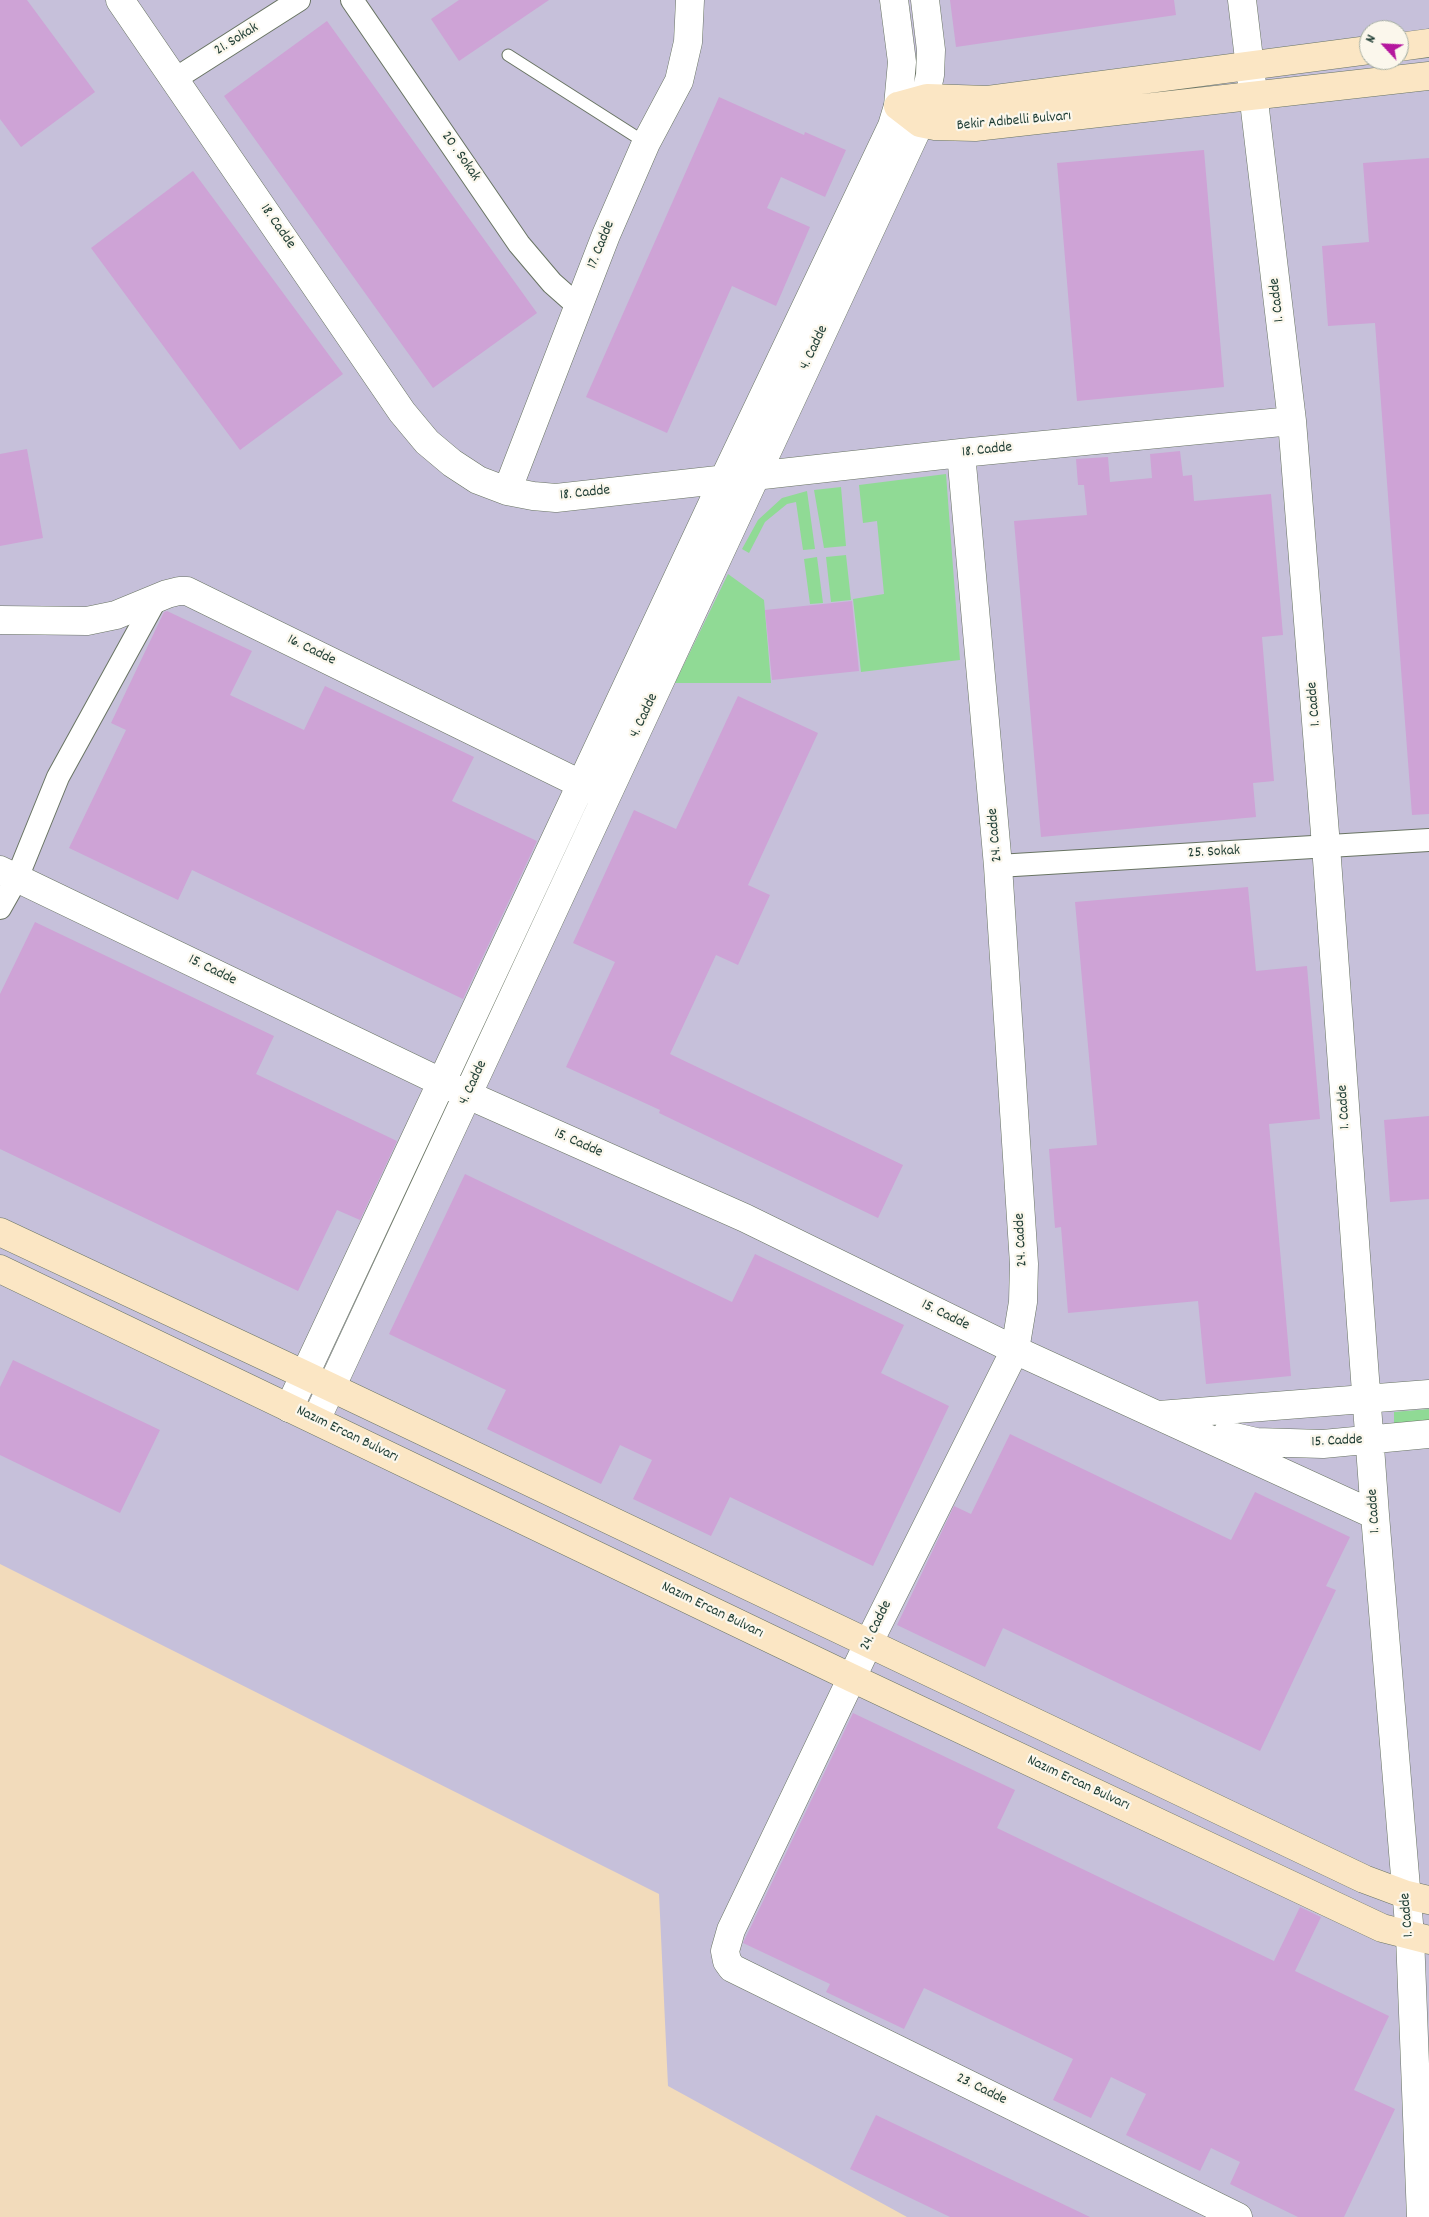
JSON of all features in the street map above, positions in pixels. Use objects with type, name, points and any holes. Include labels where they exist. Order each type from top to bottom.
[{"type":"main road","points":[[1409,45],[1429,43]]},
{"type":"main road","name":"Bekir Adıbelli Bulvarı","points":[[923,110],[1250,64],[1359,51]]},
{"type":"main road","name":"Bekir Adıbelli Bulvarı","points":[[923,110],[951,127],[1000,126],[1429,76]]},
{"type":"main road","points":[[898,106],[923,110]]},
{"type":"main road","points":[[0,1232],[305,1374],[1364,1879],[1418,1897]]},
{"type":"main road","name":"Nazım Ercan Bulvarı","points":[[0,1269],[852,1678],[1382,1928],[1420,1938]]},
{"type":"street","name":"18. Cadde","points":[[120,0],[408,419],[427,442],[452,464],[478,480],[507,491],[556,498],[962,453],[1292,421]]},
{"type":"street","name":"21. Sokak","points":[[175,79],[299,0]]},
{"type":"street","name":"20 . Sokak","points":[[352,0],[519,244],[552,283],[578,306]]},
{"type":"street","name":"17. Cadde","points":[[507,491],[578,306],[646,142],[679,81],[688,42],[690,0]]},
{"type":"street","name":"4. Cadde","points":[[289,1408],[724,479],[892,126],[898,106],[902,62],[894,0]]},
{"type":"street","name":"4. Cadde","points":[[316,1420],[608,798],[923,110],[930,75],[931,50],[925,0]]},
{"type":"street","name":"1. Cadde","points":[[1242,0],[1292,421],[1326,846],[1375,1516],[1418,1897],[1420,1938],[1421,2217]]},
{"type":"street","name":"24. Cadde","points":[[727,1961],[725,1951],[731,1930],[868,1644],[1015,1350],[1024,1302],[1024,1264],[998,866],[962,453]]},
{"type":"street","name":"16. Cadde","points":[[0,620],[87,621],[116,615],[156,598],[179,591],[195,594],[608,798]]},
{"type":"street","points":[[0,908],[8,874],[58,777],[156,598]]},
{"type":"street","name":"25. Sokak","points":[[998,866],[1429,840]]},
{"type":"street","name":"15. Cadde","points":[[8,874],[468,1095],[745,1218],[1015,1350],[1375,1516]]},
{"type":"street","name":"15. Cadde","points":[[1157,1415],[1429,1394]]},
{"type":"street","name":"15. Cadde","points":[[1157,1415],[1256,1442],[1323,1444],[1429,1434]]},
{"type":"street","name":"23. Cadde","points":[[727,1961],[732,1968],[1238,2217]]},
{"type":"lane","points":[[508,55],[646,142]]},
{"type":"shaded area","points":[[0,0],[1429,0],[1429,2217],[907,2217],[668,2086],[659,1894],[0,1564]]},
{"type":"green space","points":[[946,474],[960,660],[861,672],[853,599],[884,594],[877,521],[863,523],[859,485]]},
{"type":"green space","points":[[841,487],[846,546],[824,548],[814,490]]},
{"type":"green space","points":[[807,491],[815,549],[803,550],[796,502],[787,504],[765,522],[749,553],[742,549],[758,520],[782,498]]},
{"type":"green space","points":[[846,555],[851,600],[831,602],[826,557]]},
{"type":"green space","points":[[817,557],[823,603],[810,604],[804,559]]},
{"type":"green space","points":[[728,574],[764,600],[771,683],[675,683]]},
{"type":"green space","points":[[1429,1409],[1429,1420],[1394,1423],[1394,1412]]},
{"type":"building","points":[[0,0],[27,0],[95,92],[21,147],[0,119]]},
{"type":"building","points":[[459,0],[549,0],[459,61],[431,19]]},
{"type":"building","points":[[950,0],[1174,0],[1176,15],[956,47]]},
{"type":"building","points":[[327,21],[537,313],[433,388],[224,96]]},
{"type":"building","points":[[719,97],[804,135],[805,132],[846,150],[825,197],[781,177],[767,208],[810,227],[776,306],[732,286],[667,433],[586,397]]},
{"type":"building","points":[[1204,150],[1224,387],[1077,401],[1057,163]]},
{"type":"building","points":[[1429,158],[1429,814],[1412,815],[1375,323],[1328,326],[1322,246],[1369,242],[1363,163]]},
{"type":"building","points":[[193,171],[343,374],[240,450],[91,248]]},
{"type":"building","points":[[27,449],[43,538],[0,546],[0,454]]},
{"type":"building","points":[[1180,451],[1183,476],[1192,475],[1194,501],[1271,494],[1283,635],[1262,637],[1274,781],[1253,783],[1256,817],[1041,837],[1014,521],[1087,515],[1084,485],[1078,485],[1076,459],[1108,457],[1110,482],[1152,478],[1150,454]]},
{"type":"building","points":[[852,601],[859,671],[772,680],[765,610]]},
{"type":"building","points":[[167,611],[252,651],[230,695],[304,730],[325,686],[474,757],[452,801],[537,841],[463,999],[192,870],[178,900],[69,848],[126,730],[111,723],[164,612]]},
{"type":"building","points":[[738,696],[818,733],[748,885],[770,895],[738,965],[716,955],[670,1054],[903,1165],[878,1218],[659,1113],[660,1110],[566,1067],[615,962],[573,943],[634,810],[676,829]]},
{"type":"building","points":[[1248,887],[1256,971],[1307,966],[1320,1119],[1269,1124],[1291,1376],[1206,1384],[1198,1301],[1068,1313],[1061,1227],[1055,1228],[1049,1149],[1097,1145],[1075,902]]},
{"type":"building","points":[[35,922],[274,1036],[256,1074],[397,1141],[360,1220],[337,1210],[298,1291],[0,1149],[0,994]]},
{"type":"building","points":[[1429,1116],[1429,1199],[1390,1202],[1384,1120]]},
{"type":"building","points":[[465,1174],[732,1302],[755,1254],[904,1325],[881,1373],[949,1406],[873,1566],[730,1497],[711,1536],[633,1499],[652,1460],[620,1445],[601,1484],[487,1429],[506,1390],[389,1334]]},
{"type":"building","points":[[13,1360],[160,1430],[120,1513],[0,1455],[0,1387]]},
{"type":"building","points":[[1010,1434],[1231,1540],[1255,1492],[1350,1537],[1326,1586],[1336,1590],[1260,1751],[1003,1628],[985,1667],[897,1625],[954,1506],[971,1514]]},
{"type":"building","points":[[853,1713],[1015,1790],[997,1828],[1274,1961],[1300,1907],[1321,1917],[1295,1971],[1389,2016],[1354,2090],[1395,2109],[1344,2217],[1298,2217],[1230,2184],[1240,2162],[1211,2148],[1200,2171],[1126,2135],[1146,2094],[1111,2077],[1091,2118],[1053,2100],[1073,2059],[924,1988],[904,2029],[826,1992],[830,1984],[743,1943]]},
{"type":"building","points":[[876,2115],[1090,2217],[950,2217],[850,2169]]}]
